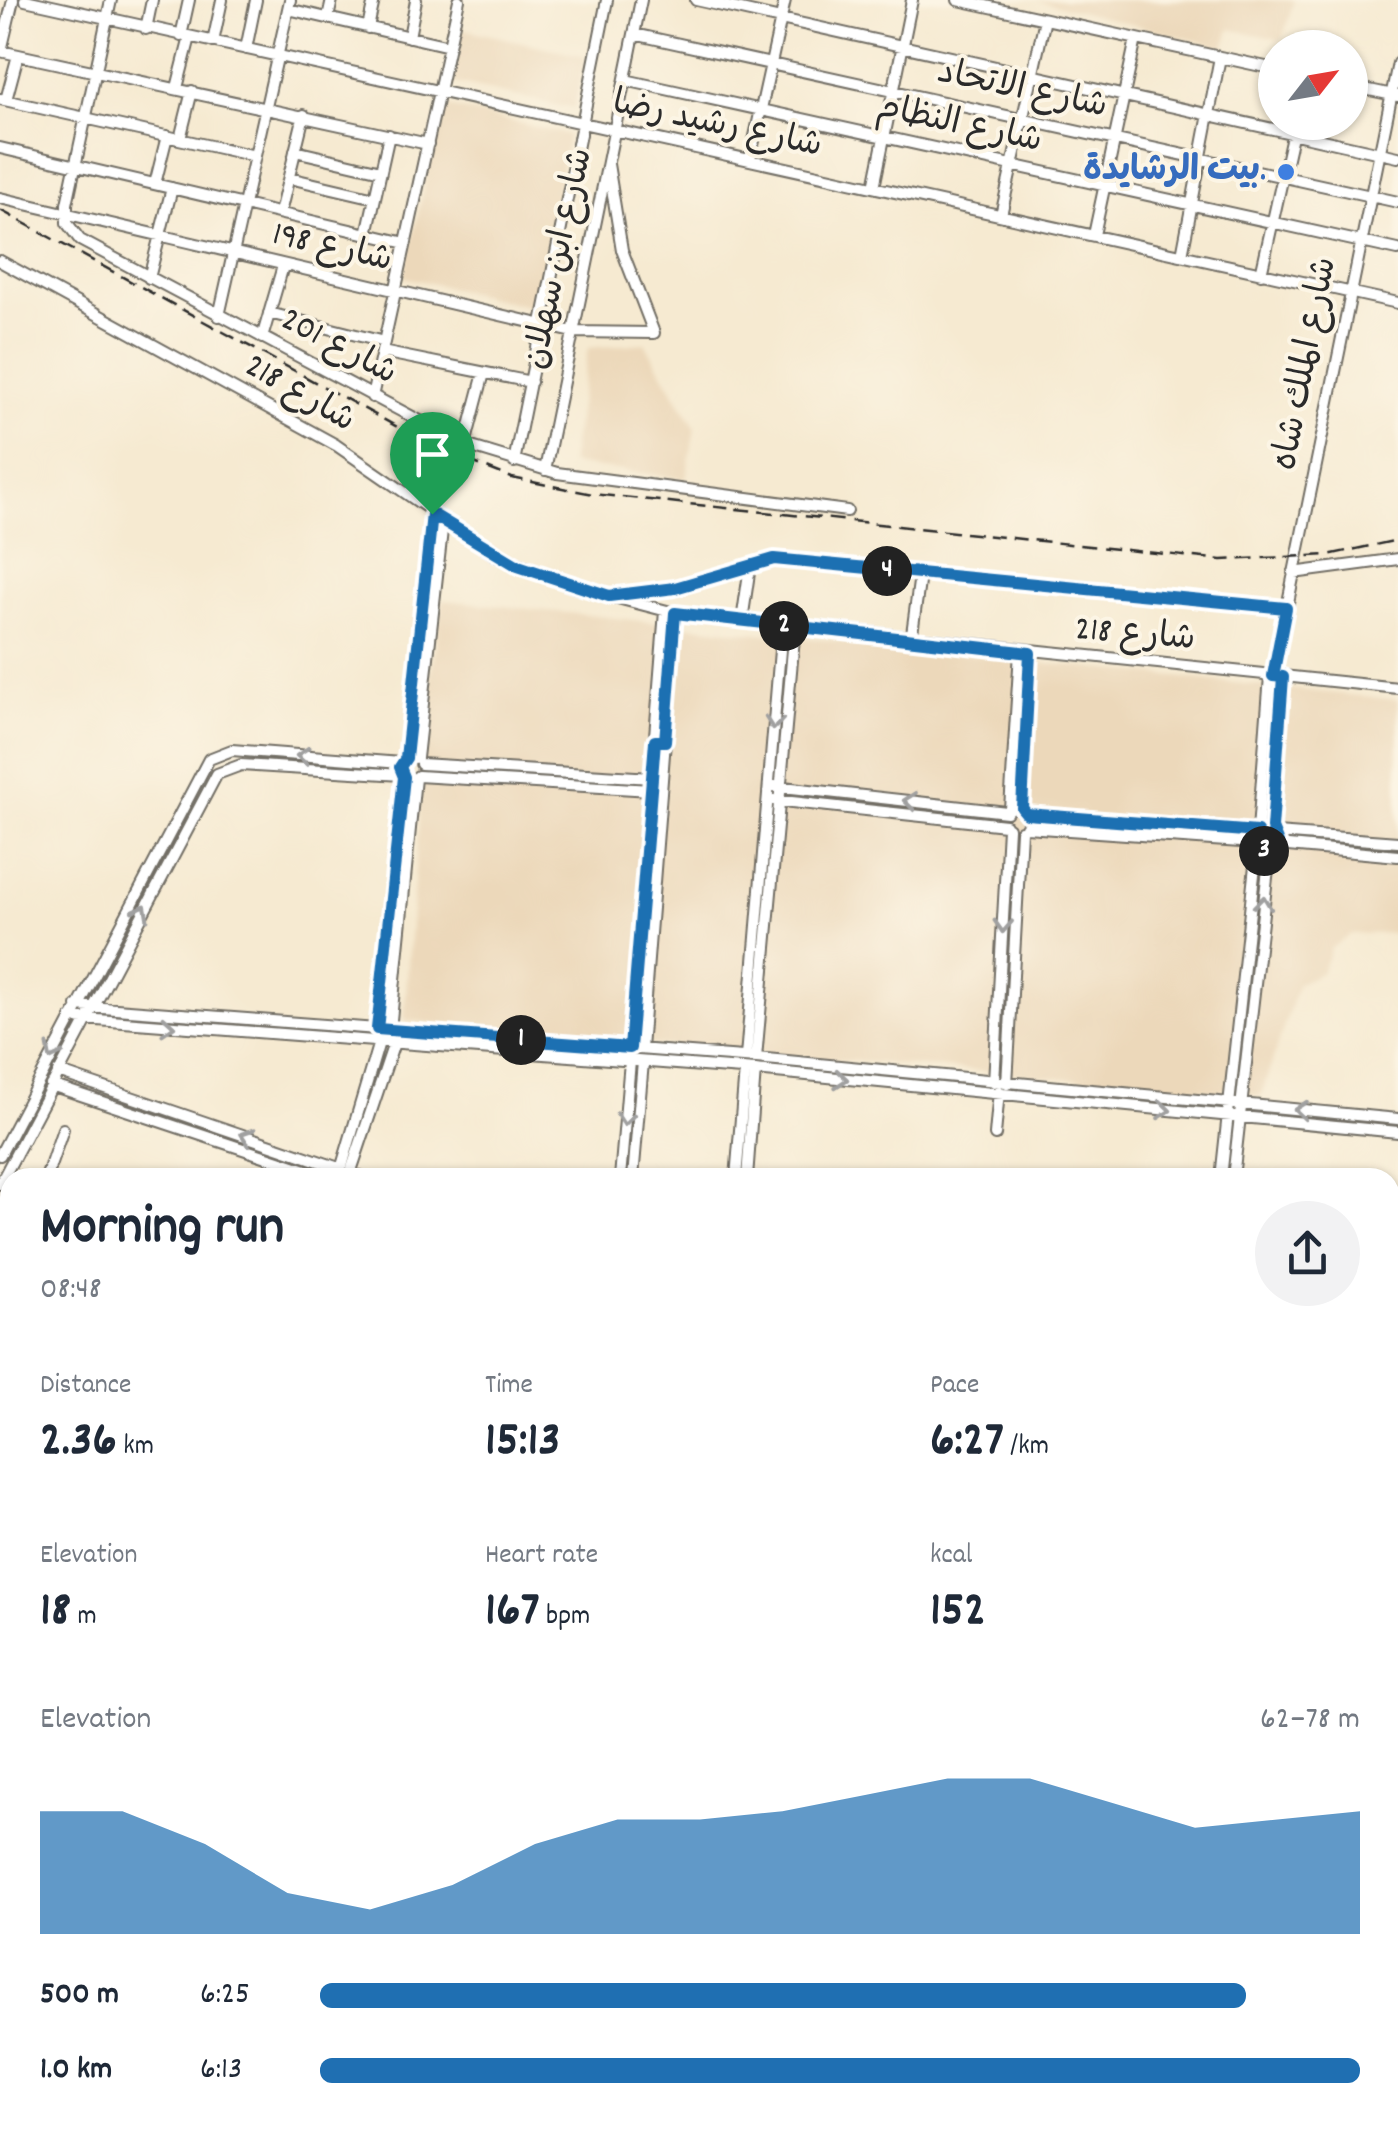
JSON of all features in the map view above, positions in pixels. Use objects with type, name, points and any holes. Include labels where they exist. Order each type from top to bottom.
[{"type":"street","points":[[13,0],[1,51],[428,144]]},
{"type":"street","name":"شارع رشيد رضا","points":[[25,0],[106,21],[277,55],[582,126],[750,159],[1398,303]]},
{"type":"street","points":[[66,215],[111,0]]},
{"type":"street","points":[[146,28],[152,0]]},
{"type":"street","points":[[177,88],[189,0]]},
{"type":"street","points":[[213,42],[222,0]]},
{"type":"street","points":[[246,49],[256,0]]},
{"type":"street","points":[[328,18],[332,0]]},
{"type":"street","points":[[368,28],[374,0]]},
{"type":"street","points":[[409,37],[416,0]]},
{"type":"street","points":[[372,397],[460,0]]},
{"type":"street","points":[[514,462],[607,0]]},
{"type":"street","name":"شارع ابن سهلان","points":[[545,470],[641,0]]},
{"type":"street","points":[[696,0],[1258,122]]},
{"type":"street","points":[[750,159],[785,0]]},
{"type":"street","points":[[874,187],[912,0]]},
{"type":"street","points":[[960,0],[1258,66]]},
{"type":"street","points":[[1022,14],[1024,0]]},
{"type":"street","points":[[219,316],[289,5],[449,46]]},
{"type":"street","points":[[1002,215],[1045,19]]},
{"type":"street","name":"شارع الاتحاد","points":[[634,34],[1398,202]]},
{"type":"street","points":[[1094,235],[1136,39]]},
{"type":"street","points":[[18,54],[3,99],[255,156]]},
{"type":"street","points":[[1182,255],[1220,58]]},
{"type":"street","name":"شارع الملك شاه","points":[[1276,676],[1286,608],[1398,63]]},
{"type":"street","name":"شارع النظام","points":[[625,80],[1398,250]]},
{"type":"street","points":[[1368,90],[1394,95]]},
{"type":"street","points":[[180,139],[192,91]]},
{"type":"street","points":[[280,214],[304,115]]},
{"type":"street","points":[[367,234],[389,135]]},
{"type":"street","points":[[155,184],[168,136]]},
{"type":"street","points":[[1261,274],[1291,140]]},
{"type":"street","points":[[1334,140],[1398,157]]},
{"type":"street","points":[[0,148],[406,243]]},
{"type":"street","points":[[296,151],[381,171]]},
{"type":"street","name":"شارع 198","points":[[0,198],[542,326],[574,332],[654,332],[622,250],[608,164]]},
{"type":"street","points":[[289,178],[375,198]]},
{"type":"street","points":[[150,278],[172,188]]},
{"type":"street","name":"شارع 201","points":[[66,215],[80,240],[465,445],[545,470],[848,512]]},
{"type":"street","name":"شارع 218","points":[[0,261],[336,444],[443,522],[518,566],[609,596],[670,612],[782,626],[1398,688]]},
{"type":"street","points":[[262,338],[283,266]]},
{"type":"street","points":[[269,313],[383,347],[531,382]]},
{"type":"street","points":[[465,445],[484,373]]},
{"type":"street","points":[[390,1030],[432,514]]},
{"type":"street","points":[[377,1029],[443,522]]},
{"type":"street","points":[[609,596],[660,591],[774,559],[1286,608]]},
{"type":"street","points":[[1293,573],[1398,560]]},
{"type":"street","points":[[742,621],[750,566]]},
{"type":"street","points":[[911,641],[920,575]]},
{"type":"street","points":[[633,1168],[636,1055],[670,612]]},
{"type":"street","points":[[746,1168],[751,1064],[775,786],[782,626]]},
{"type":"street","points":[[775,786],[795,627]]},
{"type":"street","points":[[996,1135],[1023,829],[1016,811],[1025,652]]},
{"type":"street","points":[[1234,1103],[1256,838],[1276,676]]},
{"type":"street","points":[[1224,1168],[1274,839],[1276,676]]},
{"type":"street","points":[[650,861],[652,784],[660,741]]},
{"type":"street","points":[[0,1155],[209,759],[232,750],[411,768],[652,784]]},
{"type":"street","points":[[8,1168],[217,774],[241,765],[411,768]]},
{"type":"street","points":[[775,786],[1274,839],[1398,856]]},
{"type":"street","points":[[774,800],[1023,829],[1398,842]]},
{"type":"street","points":[[1001,1080],[1007,827],[1016,811]]},
{"type":"street","points":[[77,1006],[390,1030],[636,1055],[1001,1080],[1398,1119]]},
{"type":"street","points":[[70,1018],[378,1042],[636,1055]]},
{"type":"street","points":[[336,1038],[340,1026]]},
{"type":"street","points":[[348,1168],[378,1042]]},
{"type":"street","points":[[349,1168],[394,1043]]},
{"type":"street","points":[[621,1168],[636,1055]]},
{"type":"street","points":[[751,1064],[1000,1094],[1398,1132]]},
{"type":"street","points":[[737,1168],[751,1064]]},
{"type":"street","points":[[58,1072],[333,1168]]},
{"type":"street","points":[[51,1085],[330,1168]]},
{"type":"street","points":[[1232,1117],[1234,1168]]},
{"type":"street","points":[[49,1168],[63,1128]]},
{"type":"shaded area","points":[[1036,0],[1294,0],[1285,30],[1258,30],[1258,35],[1230,29],[1224,48]]},
{"type":"shaded area","points":[[459,28],[585,56],[574,109],[447,81]]},
{"type":"shaded area","points":[[442,105],[568,135],[535,308],[404,277]]},
{"type":"shaded area","points":[[645,343],[695,427],[686,479],[570,464],[588,348]]},
{"type":"shaded area","points":[[443,600],[1398,700],[1398,933],[1352,934],[1331,948],[1321,973],[1298,983],[1261,1096],[1186,1087],[1185,1093],[1164,1090],[1163,1086],[645,1044],[404,1020],[428,693]]},
{"type":"railway","points":[[0,210],[434,447],[512,478],[593,494],[1222,560],[1328,555],[1398,540]]},
{"type":"place","name":"بيت الرشايدة.","points":[[1286,172]]},
{"type":"route","points":[[432,514],[518,566],[609,596],[675,588],[774,559],[1286,608],[1273,676],[1283,677],[1272,828],[1278,843],[1272,850],[1264,851],[1255,843],[1257,832],[1027,814],[1022,808],[1030,653],[675,613],[665,741],[655,741],[630,1048],[377,1029],[404,777],[400,767],[406,758],[432,514]]}]
